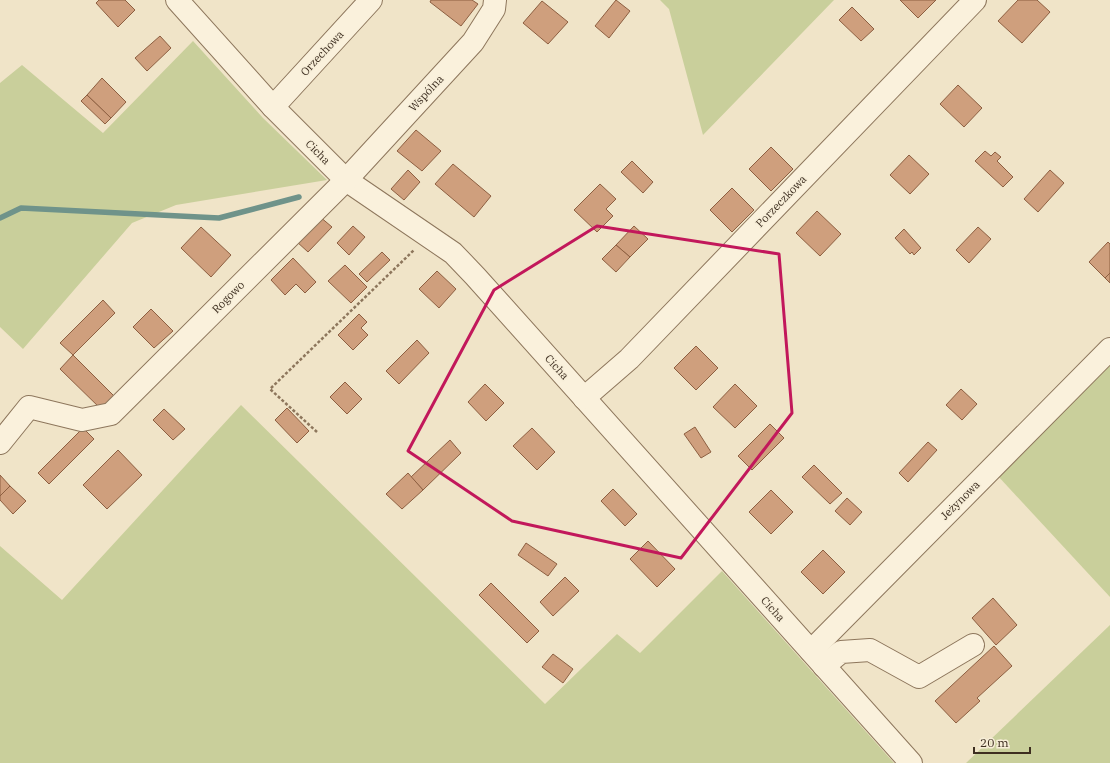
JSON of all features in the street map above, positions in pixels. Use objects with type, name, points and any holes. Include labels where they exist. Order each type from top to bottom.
[{"type":"street","name":"Cicha","points":[[177,0],[273,107],[346,180],[453,253],[911,763]]},
{"type":"street","name":"Orzechowa","points":[[273,107],[371,0]]},
{"type":"street","name":"Wspólna","points":[[346,180],[473,42],[494,9],[495,0]]},
{"type":"street","name":"Porzeczkowa","points":[[584,398],[629,359],[975,0]]},
{"type":"street","name":"Rogowo","points":[[0,444],[29,407],[82,420],[111,414],[346,180]]},
{"type":"street","name":"Jeżynowa","points":[[817,659],[1110,349]]},
{"type":"street","points":[[817,659],[842,652],[870,650],[918,677],[973,645]]},
{"type":"path","points":[[317,432],[270,389],[429,236]]},
{"type":"highlighted area","points":[[597,226],[779,254],[792,413],[681,558],[512,521],[408,451],[494,290]]},
{"type":"green space","points":[[660,0],[834,0],[703,135],[669,9]]},
{"type":"green space","points":[[193,41],[263,118],[327,180],[176,205],[132,223],[23,349],[0,327],[0,83],[22,65],[103,133]]},
{"type":"green space","points":[[1110,360],[1110,597],[997,475]]},
{"type":"green space","points":[[241,405],[545,704],[617,634],[640,653],[722,571],[894,763],[0,763],[0,546],[62,600]]},
{"type":"green space","points":[[1110,625],[1110,763],[966,763]]},
{"type":"building","points":[[99,0],[125,0],[135,10],[118,27],[96,3]]},
{"type":"building","points":[[431,0],[472,0],[478,4],[461,26],[430,2]]},
{"type":"building","points":[[616,0],[630,11],[609,38],[595,26]]},
{"type":"building","points":[[900,0],[936,0],[918,18]]},
{"type":"building","points":[[1018,0],[1037,0],[1050,12],[1022,43],[998,21]]},
{"type":"building","points":[[542,1],[568,22],[548,44],[523,23]]},
{"type":"building","points":[[852,7],[874,29],[861,41],[839,20]]},
{"type":"building","points":[[160,36],[171,48],[147,71],[135,58]]},
{"type":"building","points":[[102,78],[126,102],[111,118],[87,95]]},
{"type":"building","points":[[958,85],[982,108],[964,127],[940,104]]},
{"type":"building","points":[[87,95],[111,118],[105,124],[81,101]]},
{"type":"building","points":[[416,130],[441,151],[422,171],[397,151]]},
{"type":"building","points":[[771,147],[793,169],[771,191],[749,169]]},
{"type":"building","points":[[985,151],[991,156],[995,152],[1001,157],[997,161],[1013,177],[1003,187],[975,161]]},
{"type":"building","points":[[909,155],[929,174],[910,194],[890,175]]},
{"type":"building","points":[[632,161],[653,182],[643,193],[621,172]]},
{"type":"building","points":[[453,164],[491,196],[474,217],[435,184]]},
{"type":"building","points":[[408,170],[420,182],[404,200],[391,189]]},
{"type":"building","points":[[1050,170],[1064,183],[1038,212],[1024,199]]},
{"type":"building","points":[[600,184],[616,199],[606,209],[613,216],[597,232],[574,210]]},
{"type":"building","points":[[732,188],[754,210],[732,232],[710,210]]},
{"type":"building","points":[[817,211],[841,234],[820,256],[796,233]]},
{"type":"building","points":[[319,216],[332,227],[308,252],[296,241]]},
{"type":"building","points":[[353,226],[365,237],[349,255],[337,243]]},
{"type":"building","points":[[634,226],[648,239],[630,257],[616,245]]},
{"type":"building","points":[[201,227],[231,255],[211,277],[181,248]]},
{"type":"building","points":[[978,227],[991,239],[969,263],[956,250]]},
{"type":"building","points":[[904,229],[921,248],[914,255],[912,252],[910,254],[895,238]]},
{"type":"building","points":[[1108,242],[1110,244],[1110,273],[1105,278],[1089,262]]},
{"type":"building","points":[[616,245],[630,257],[616,272],[602,259]]},
{"type":"building","points":[[382,252],[390,260],[367,282],[359,274]]},
{"type":"building","points":[[293,258],[316,282],[305,293],[296,284],[285,295],[271,280]]},
{"type":"building","points":[[345,265],[367,287],[351,303],[328,281]]},
{"type":"building","points":[[437,271],[456,289],[439,308],[419,289]]},
{"type":"building","points":[[1110,273],[1110,283],[1105,278]]},
{"type":"building","points":[[103,300],[115,313],[73,355],[60,343]]},
{"type":"building","points":[[151,309],[173,331],[154,348],[133,327]]},
{"type":"building","points":[[359,314],[367,322],[361,328],[368,335],[353,350],[338,335]]},
{"type":"building","points":[[417,340],[429,353],[399,384],[386,371]]},
{"type":"building","points":[[696,346],[718,368],[696,390],[674,368]]},
{"type":"building","points":[[73,355],[116,398],[103,411],[60,369]]},
{"type":"building","points":[[345,382],[362,399],[347,414],[330,397]]},
{"type":"building","points":[[485,384],[504,403],[486,421],[468,402]]},
{"type":"building","points":[[735,384],[757,406],[735,428],[713,407]]},
{"type":"building","points":[[961,389],[977,404],[962,420],[946,405]]},
{"type":"building","points":[[287,408],[309,431],[297,443],[275,420]]},
{"type":"building","points":[[164,409],[185,429],[173,440],[153,420]]},
{"type":"building","points":[[770,424],[784,438],[752,470],[738,456]]},
{"type":"building","points":[[695,427],[711,452],[701,458],[684,434]]},
{"type":"building","points":[[83,428],[94,439],[49,484],[38,473]]},
{"type":"building","points":[[532,428],[555,452],[537,470],[513,446]]},
{"type":"building","points":[[450,440],[461,453],[423,490],[411,477]]},
{"type":"building","points":[[928,442],[937,450],[908,482],[899,473]]},
{"type":"building","points":[[118,450],[142,475],[107,509],[83,485]]},
{"type":"building","points":[[814,465],[842,493],[830,504],[802,477]]},
{"type":"building","points":[[408,473],[423,490],[402,509],[386,494]]},
{"type":"building","points":[[0,475],[10,486],[0,496]]},
{"type":"building","points":[[10,486],[26,501],[13,514],[0,500],[0,496]]},
{"type":"building","points":[[613,489],[637,514],[625,526],[601,501]]},
{"type":"building","points":[[771,490],[793,512],[771,534],[749,512]]},
{"type":"building","points":[[847,498],[862,512],[850,525],[835,511]]},
{"type":"building","points":[[648,541],[675,569],[657,587],[630,559]]},
{"type":"building","points":[[526,543],[557,564],[548,576],[518,555]]},
{"type":"building","points":[[823,550],[845,572],[823,594],[801,572]]},
{"type":"building","points":[[565,577],[579,591],[553,616],[540,602]]},
{"type":"building","points":[[491,583],[539,631],[527,643],[479,595]]},
{"type":"building","points":[[993,598],[1017,625],[996,645],[972,618]]},
{"type":"building","points":[[994,646],[1012,666],[977,698],[980,701],[956,723],[935,701]]},
{"type":"building","points":[[553,654],[573,669],[563,683],[542,667]]},
{"type":"waterway","points":[[0,218],[21,208],[219,218],[299,197]]}]
